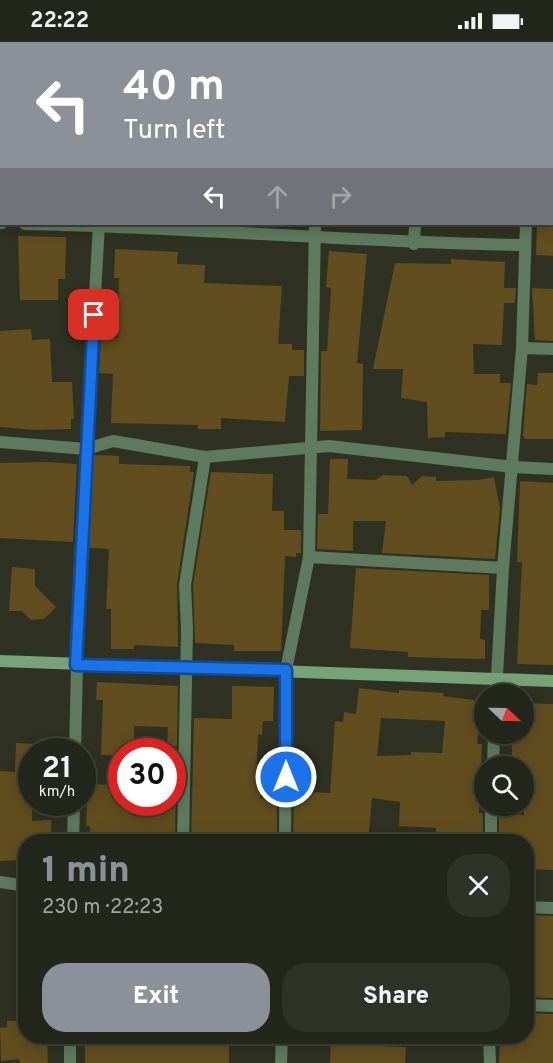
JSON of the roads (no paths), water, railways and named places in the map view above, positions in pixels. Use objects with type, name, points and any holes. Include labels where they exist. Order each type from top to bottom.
[{"type":"street","points":[[75,738],[76,665],[86,449],[99,225]]},
{"type":"street","points":[[114,225],[414,244],[525,245]]},
{"type":"street","points":[[285,834],[286,670],[309,557],[315,225]]},
{"type":"street","points":[[414,244],[415,225]]},
{"type":"street","points":[[496,684],[503,568],[522,348],[526,225]]},
{"type":"street","points":[[522,348],[553,349]]},
{"type":"street","points":[[0,442],[86,449],[113,441],[206,457],[329,446],[513,467],[553,469]]},
{"type":"street","points":[[183,834],[184,666],[187,629],[185,585],[206,457]]},
{"type":"street","points":[[309,557],[503,568]]},
{"type":"street","points":[[0,661],[553,681]]},
{"type":"street","points":[[73,834],[74,816]]},
{"type":"street","points":[[491,816],[491,834]]},
{"type":"street","points":[[0,882],[18,885]]},
{"type":"street","points":[[534,907],[553,908]]},
{"type":"street","points":[[534,1005],[553,1006]]},
{"type":"street","points":[[70,1044],[70,1063]]},
{"type":"street","points":[[281,1063],[282,1044]]},
{"type":"street","points":[[489,1044],[490,1063]]}]
